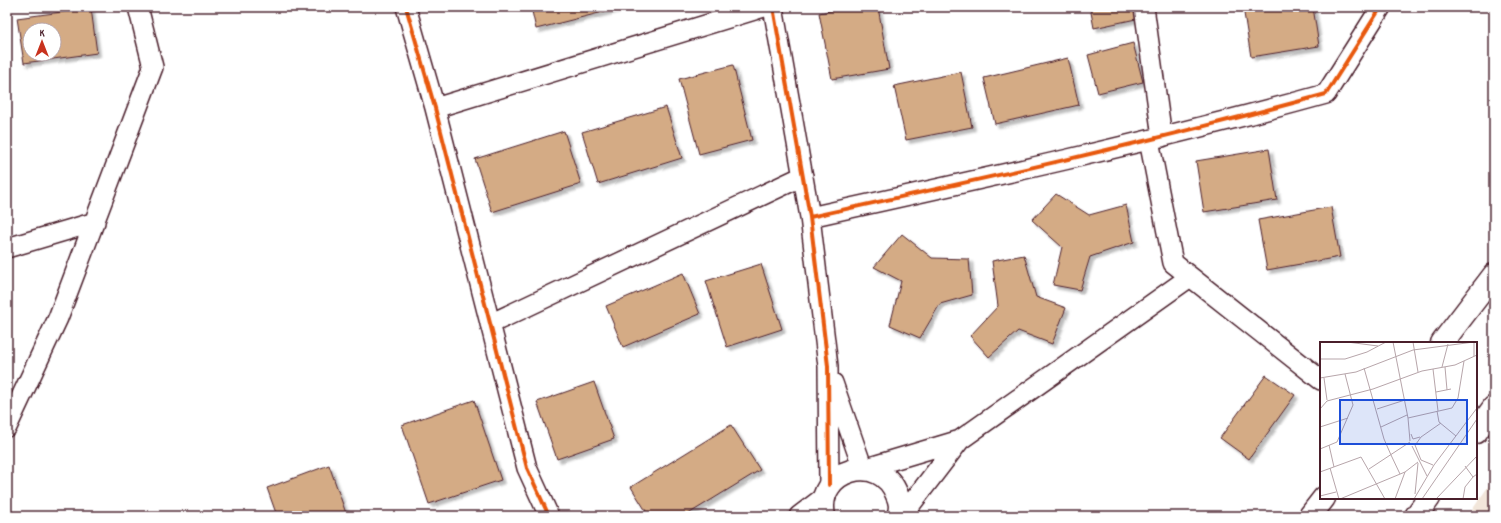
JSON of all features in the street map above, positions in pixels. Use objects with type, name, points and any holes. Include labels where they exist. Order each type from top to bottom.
[{"type":"main road","points":[[1443,342],[1494,275]]},
{"type":"main road","points":[[1477,431],[1494,407]]},
{"type":"main road","points":[[826,499],[838,476],[850,470],[863,469],[875,472],[886,478],[895,488],[899,500],[898,516]]},
{"type":"main road","points":[[1310,516],[1323,499]]},
{"type":"main road","points":[[1416,516],[1428,499]]},
{"type":"street","points":[[7,427],[58,318],[153,67],[138,7]]},
{"type":"street","points":[[406,7],[435,108],[527,468],[549,516]]},
{"type":"street","points":[[435,108],[764,7]]},
{"type":"street","points":[[773,7],[810,217],[828,366],[826,499],[799,516]]},
{"type":"street","points":[[1144,7],[1156,138],[1173,263],[1320,379]]},
{"type":"street","points":[[810,217],[997,176],[1225,122],[1326,94],[1381,7]]},
{"type":"street","points":[[490,324],[803,176]]},
{"type":"street","points":[[7,248],[95,222]]},
{"type":"street","points":[[902,516],[960,440],[1190,277]]},
{"type":"street","points":[[828,366],[863,469],[960,440]]},
{"type":"shaded area","points":[[1494,478],[1494,516],[1468,516]]},
{"type":"building","points":[[531,7],[615,7],[615,9],[536,29]]},
{"type":"building","points":[[852,7],[878,7],[889,69],[832,79],[819,13]]},
{"type":"building","points":[[1090,7],[1133,7],[1136,19],[1094,28]]},
{"type":"building","points":[[1243,7],[1313,7],[1319,46],[1251,57]]},
{"type":"building","points":[[91,8],[97,53],[62,58],[62,22],[22,22],[22,50],[17,18]]},
{"type":"building","points":[[1133,43],[1143,82],[1098,93],[1088,55]]},
{"type":"building","points":[[1068,58],[1079,105],[995,124],[984,78]]},
{"type":"building","points":[[733,65],[752,140],[699,154],[679,79]]},
{"type":"building","points":[[961,72],[972,127],[906,140],[894,86]]},
{"type":"building","points":[[666,107],[682,158],[598,184],[582,132]]},
{"type":"building","points":[[564,131],[581,184],[492,212],[475,159]]},
{"type":"building","points":[[1269,149],[1277,200],[1204,212],[1196,161]]},
{"type":"building","points":[[1056,194],[1089,215],[1126,205],[1134,242],[1090,257],[1080,290],[1053,285],[1062,247],[1032,220]]},
{"type":"building","points":[[1331,207],[1340,257],[1267,270],[1258,220]]},
{"type":"building","points":[[902,234],[932,258],[969,259],[972,295],[940,304],[920,338],[890,325],[901,281],[874,267]]},
{"type":"building","points":[[1024,255],[1036,297],[1066,308],[1052,344],[1018,331],[989,357],[970,336],[998,306],[992,261]]},
{"type":"building","points":[[761,264],[782,329],[727,347],[706,281]]},
{"type":"building","points":[[683,273],[700,314],[623,347],[606,306]]},
{"type":"building","points":[[1266,375],[1295,395],[1249,459],[1220,438]]},
{"type":"building","points":[[594,382],[614,439],[557,459],[537,402]]},
{"type":"building","points":[[474,400],[501,480],[429,504],[402,425]]},
{"type":"building","points":[[731,425],[760,470],[685,516],[649,516],[631,487]]},
{"type":"building","points":[[329,465],[347,516],[277,516],[267,488]]},
{"type":"cycle path","points":[[406,7],[435,108],[527,468],[549,516]]},
{"type":"cycle path","points":[[773,7],[810,217],[828,366],[829,485]]},
{"type":"cycle path","points":[[810,217],[1134,144],[1326,94],[1381,7]]}]
